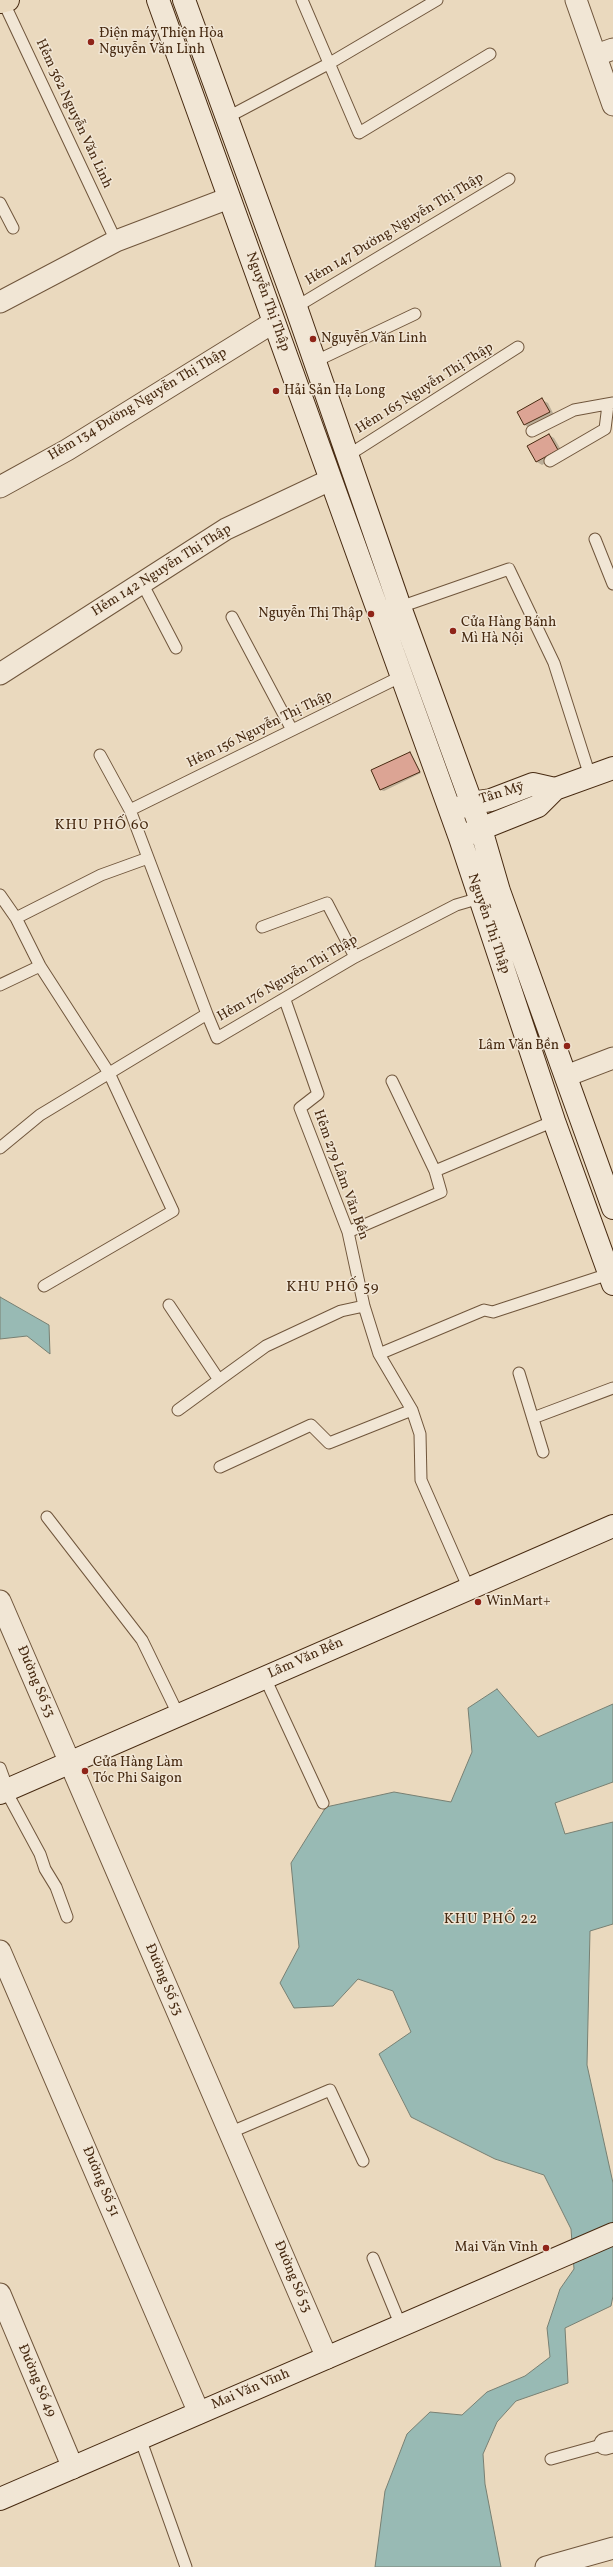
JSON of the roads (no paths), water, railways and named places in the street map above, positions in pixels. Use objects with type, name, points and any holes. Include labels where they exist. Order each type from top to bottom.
[{"type":"main road","points":[[0,2],[3,0],[8,0]]},
{"type":"main road","name":"Nguyễn Thị Thập","points":[[158,0],[460,838],[490,895],[566,1076],[613,1208]]},
{"type":"main road","name":"Nguyễn Thị Thập","points":[[184,0],[228,117],[296,307],[400,608],[481,830],[490,895],[554,1121],[611,1279]]},
{"type":"main road","name":"Tân Mỹ","points":[[460,838],[538,806],[555,789],[613,768]]},
{"type":"main road","name":"Tân Mỹ","points":[[450,811],[471,803],[491,800],[533,784],[555,789]]},
{"type":"main road","name":"Lâm Văn Bền","points":[[5,1791],[613,1526]]},
{"type":"main road","name":"Mai Văn Vĩnh","points":[[0,2499],[613,2234]]},
{"type":"street","points":[[576,0],[604,52],[613,105]]},
{"type":"street","points":[[0,302],[116,241],[229,198]]},
{"type":"street","name":"Hẻm 134 Đường Nguyễn Thị Thập","points":[[0,487],[67,450],[274,322]]},
{"type":"street","name":"Hẻm 142 Nguyễn Thị Thập","points":[[0,674],[226,529],[330,480]]},
{"type":"street","points":[[566,1076],[613,1058]]},
{"type":"street","name":"Đường Số 53","points":[[0,1601],[327,2358]]},
{"type":"street","name":"Đường Số 51","points":[[0,1951],[199,2413]]},
{"type":"street","name":"Đường Số 49","points":[[0,2294],[73,2468]]},
{"type":"street","points":[[546,2567],[613,2548]]},
{"type":"lane","name":"Hẻm 362 Nguyễn Văn Linh","points":[[3,0],[116,241]]},
{"type":"lane","points":[[302,0],[359,133],[490,54]]},
{"type":"lane","points":[[228,117],[330,64],[437,0]]},
{"type":"lane","name":"Hẻm 147 Đường Nguyễn Thị Thập","points":[[296,307],[509,179]]},
{"type":"lane","points":[[0,203],[13,228]]},
{"type":"lane","points":[[314,362],[415,314]]},
{"type":"lane","name":"Hẻm 165 Nguyễn Thị Thập","points":[[347,456],[518,347]]},
{"type":"lane","points":[[532,431],[574,410],[611,404],[605,429],[550,461]]},
{"type":"lane","points":[[594,539],[613,584]]},
{"type":"lane","points":[[400,608],[509,570],[554,663],[590,776]]},
{"type":"lane","points":[[142,583],[176,648]]},
{"type":"lane","points":[[232,617],[292,730]]},
{"type":"lane","name":"Hẻm 156 Nguyễn Thị Thập","points":[[130,810],[402,676]]},
{"type":"lane","points":[[100,755],[130,810],[207,1014]]},
{"type":"lane","points":[[16,918],[101,875],[148,858]]},
{"type":"lane","points":[[0,895],[16,918],[40,966],[109,1073],[173,1211],[44,1286]]},
{"type":"lane","name":"Hẻm 176 Nguyễn Thị Thập","points":[[0,1148],[40,1115],[207,1014],[217,1038],[285,1000],[355,957],[456,905],[490,895]]},
{"type":"lane","points":[[262,927],[327,903],[355,957]]},
{"type":"lane","points":[[0,985],[40,966]]},
{"type":"lane","name":"Hẻm 279 Lâm Văn Bền","points":[[285,1000],[318,1094],[300,1108],[348,1232],[364,1306],[379,1354],[412,1410],[420,1434],[421,1480],[469,1589]]},
{"type":"lane","points":[[348,1232],[441,1192],[435,1170],[392,1081]]},
{"type":"lane","points":[[435,1170],[554,1121]]},
{"type":"lane","points":[[379,1354],[484,1310],[493,1312],[611,1279]]},
{"type":"lane","points":[[169,1305],[219,1380]]},
{"type":"lane","points":[[178,1410],[266,1346],[341,1311],[364,1306]]},
{"type":"lane","points":[[518,1373],[543,1452]]},
{"type":"lane","points":[[533,1418],[613,1388]]},
{"type":"lane","points":[[220,1467],[311,1425],[329,1443],[412,1410]]},
{"type":"lane","points":[[47,1518],[142,1640],[179,1716]]},
{"type":"lane","points":[[264,1678],[323,1804]]},
{"type":"lane","points":[[0,1768],[5,1791],[40,1854],[45,1869],[56,1887],[68,1917]]},
{"type":"lane","points":[[229,2133],[330,2090],[363,2161]]},
{"type":"lane","points":[[373,2258],[401,2326]]},
{"type":"lane","points":[[140,2438],[186,2567]]},
{"type":"lane","points":[[551,2459],[609,2443]]},
{"type":"water","points":[[0,1297],[49,1325],[50,1354],[27,1336],[0,1339]]},
{"type":"water","points":[[497,1689],[538,1737],[613,1704],[613,1782],[555,1803],[565,1834],[613,1822],[613,1924],[590,1931],[587,2065],[613,2183],[613,2296],[611,2306],[565,2328],[568,2383],[516,2401],[497,2422],[483,2454],[485,2484],[501,2567],[375,2567],[385,2491],[407,2434],[430,2412],[462,2415],[487,2392],[525,2376],[550,2357],[547,2328],[560,2289],[574,2269],[571,2229],[544,2175],[495,2159],[411,2117],[379,2054],[411,2032],[393,1991],[358,1979],[333,2006],[294,2008],[280,1983],[299,1947],[291,1863],[326,1807],[394,1792],[451,1802],[472,1752],[468,1708]]},
{"type":"place","name":"Điện máy Thiên Hòa Nguyễn Văn Linh","points":[[91,42]]},
{"type":"place","name":"Nguyễn Văn Linh","points":[[313,339]]},
{"type":"place","name":"Hải Sản Hạ Long","points":[[276,391]]},
{"type":"place","name":"Nguyễn Thị Thập","points":[[371,614]]},
{"type":"place","name":"Cửa Hàng Bánh Mì Hà Nội","points":[[453,631]]},
{"type":"place","name":"Lâm Văn Bền","points":[[567,1046]]},
{"type":"place","name":"WinMart+","points":[[478,1602]]},
{"type":"place","name":"Cửa Hàng Làm Tóc Phi Saigon","points":[[85,1771]]},
{"type":"place","name":"Mai Văn Vĩnh","points":[[546,2248]]},
{"type":"district","name":"KHU PHỐ 60","points":[[102,826]]},
{"type":"district","name":"KHU PHỐ 59","points":[[333,1288]]},
{"type":"district","name":"KHU PHỐ 22","points":[[491,1920]]}]
